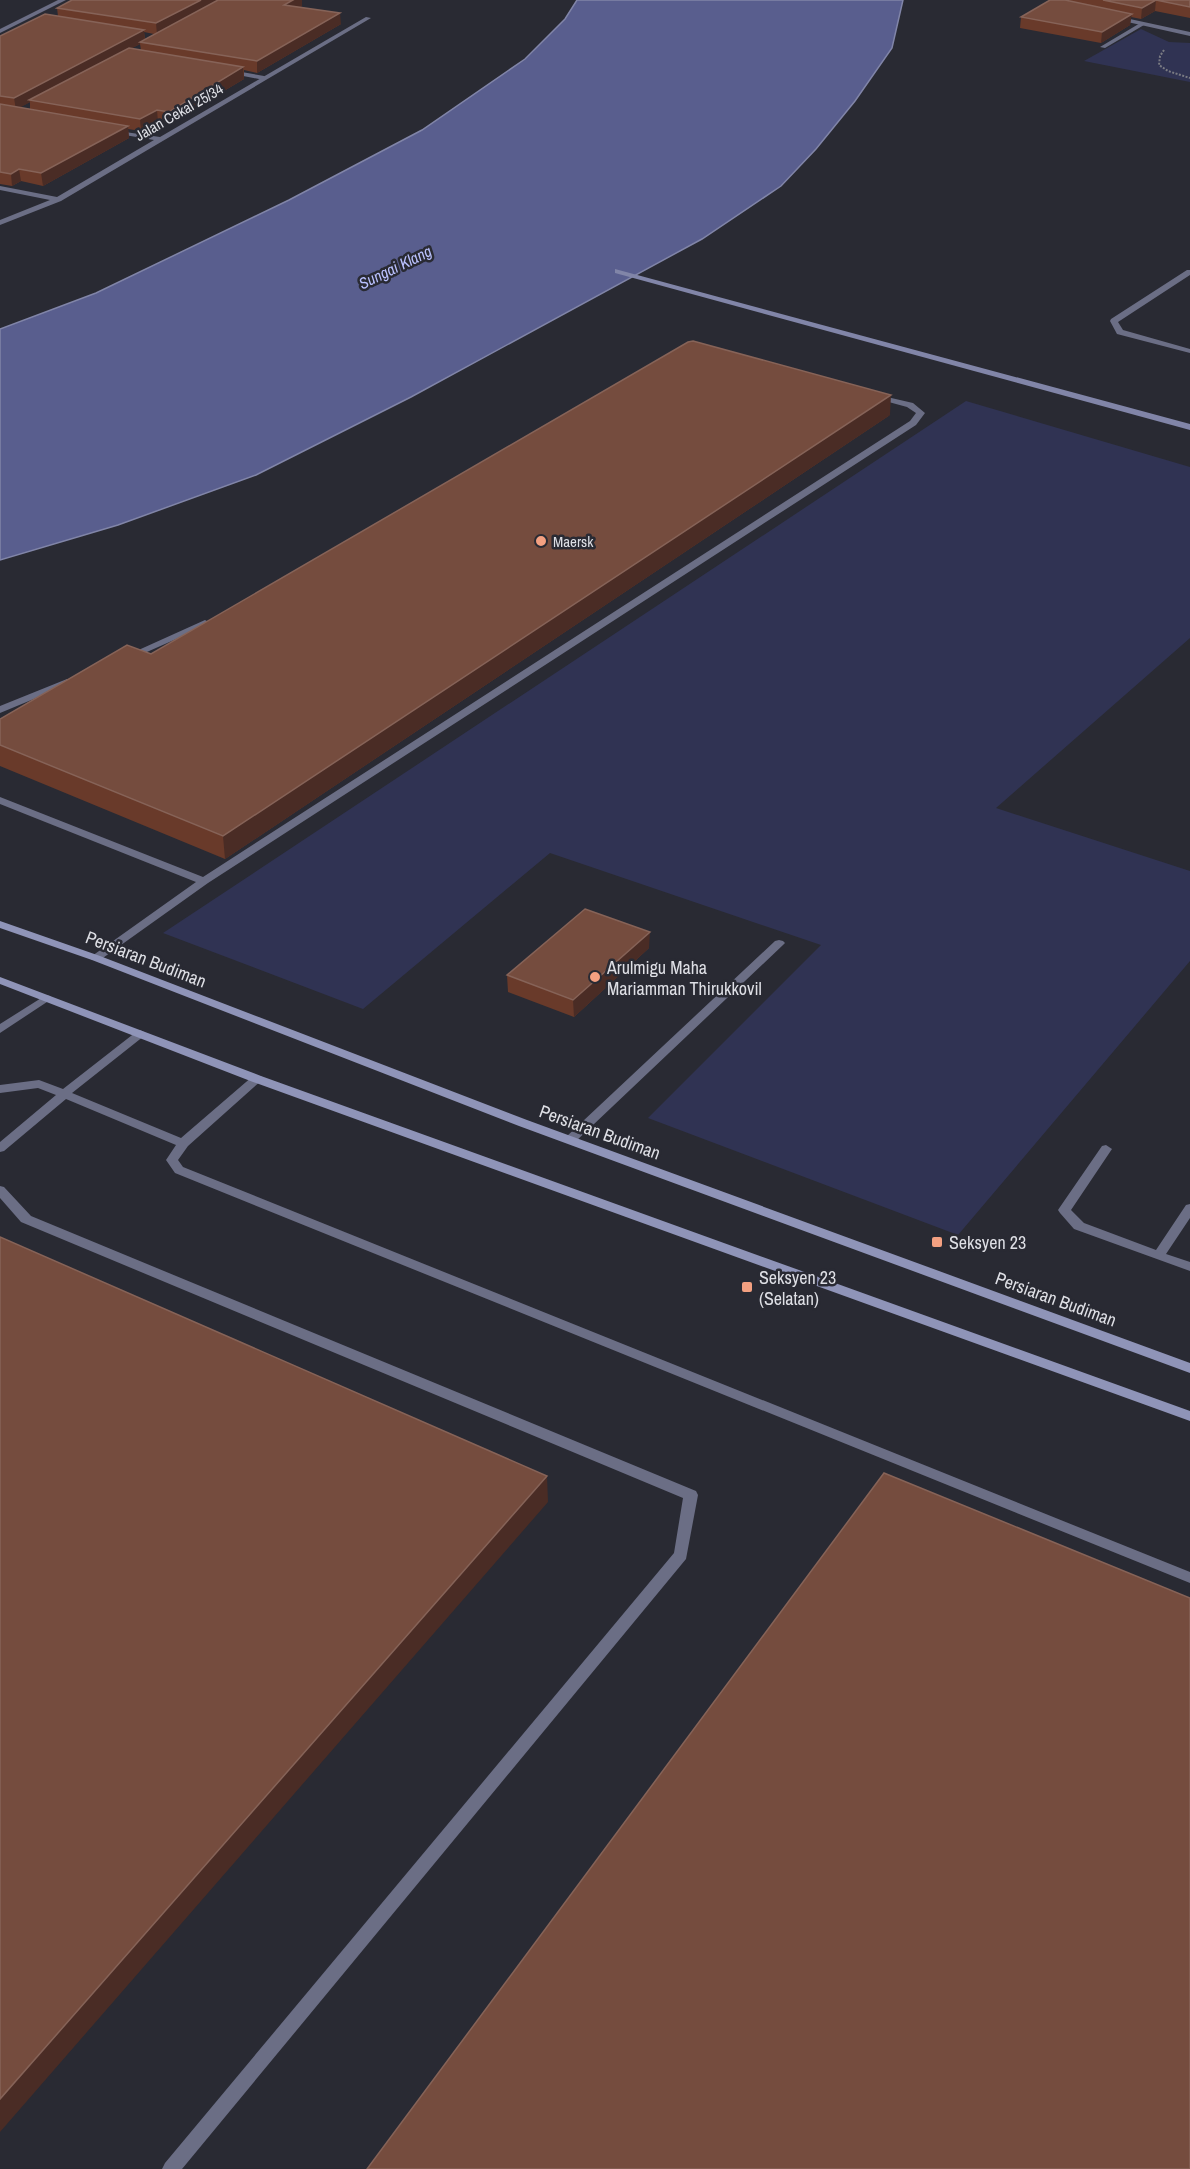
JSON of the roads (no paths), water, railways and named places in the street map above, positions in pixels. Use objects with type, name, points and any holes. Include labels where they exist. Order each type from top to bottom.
[{"type":"main road","name":"Persiaran Budiman","points":[[0,924],[96,958],[570,1140],[1190,1368]]},
{"type":"main road","points":[[0,980],[257,1079],[1190,1416]]},
{"type":"street","points":[[0,31],[63,0]]},
{"type":"street","points":[[1108,17],[1190,34]]},
{"type":"street","points":[[26,18],[37,20]]},
{"type":"street","name":"Jalan Cekal 25/34","points":[[0,223],[58,199],[368,18]]},
{"type":"street","points":[[1103,47],[1142,24]]},
{"type":"street","points":[[219,70],[264,78]]},
{"type":"street","points":[[105,129],[160,139]]},
{"type":"street","points":[[0,188],[58,199]]},
{"type":"street","points":[[1190,272],[1114,321],[1120,332],[1190,351]]},
{"type":"street","points":[[96,958],[204,881],[913,423],[921,413],[910,405],[865,393]]},
{"type":"street","points":[[116,662],[210,621]]},
{"type":"street","points":[[0,710],[74,680]]},
{"type":"street","points":[[0,800],[204,881]]},
{"type":"street","points":[[570,1140],[779,943]]},
{"type":"street","points":[[0,1029],[46,998]]},
{"type":"street","points":[[0,1148],[99,1065],[140,1034]]},
{"type":"street","points":[[257,1079],[183,1143],[172,1160],[178,1170],[1190,1578]]},
{"type":"street","points":[[0,1089],[39,1084],[183,1143]]},
{"type":"street","points":[[1106,1149],[1064,1210],[1079,1226],[1190,1267]]},
{"type":"street","points":[[0,1190],[26,1219],[691,1495],[681,1556],[171,2169]]},
{"type":"street","points":[[1159,1255],[1190,1208]]},
{"type":"water","name":"Sungai Klang","points":[[577,0],[903,0],[892,48],[855,101],[816,149],[781,186],[702,239],[411,397],[256,475],[118,525],[0,560],[0,329],[96,293],[289,200],[422,130],[525,59],[565,19]]},
{"type":"waterway","points":[[618,271],[1190,427]]},
{"type":"place","name":"Maersk","points":[[541,541]]},
{"type":"place","name":"Arulmigu Maha Mariamman Thirukkovil","points":[[595,977]]},
{"type":"place","name":"Seksyen 23","points":[[937,1242]]},
{"type":"place","name":"Seksyen 23 (Selatan)","points":[[747,1287]]}]
